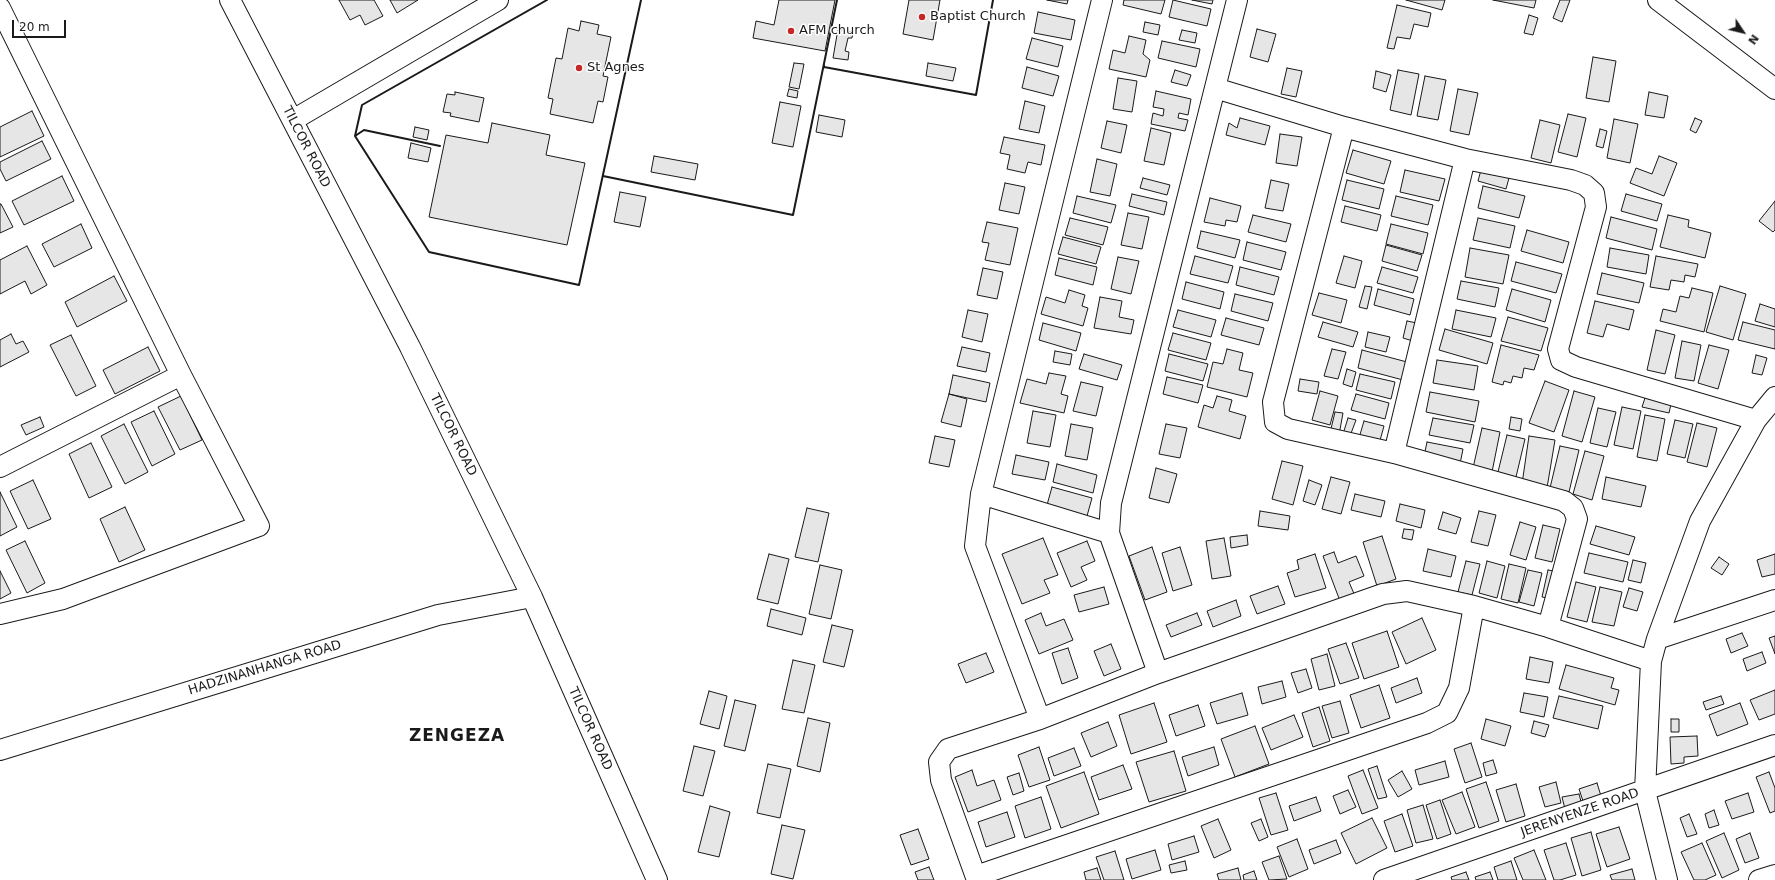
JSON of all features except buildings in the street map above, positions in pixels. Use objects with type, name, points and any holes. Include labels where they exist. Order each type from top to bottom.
[{"type":"street","name":"TILCOR ROAD","points":[[230,0],[410,347],[532,597],[657,880]]},
{"type":"street","points":[[292,120],[498,0]]},
{"type":"street","points":[[1040,719],[975,546],[981,494],[1102,0]]},
{"type":"street","points":[[1158,673],[1109,533],[1110,503],[1237,0]]},
{"type":"street","points":[[1658,0],[1775,89]]},
{"type":"street","points":[[0,8],[181,374],[259,526],[63,599],[0,614]]},
{"type":"street","points":[[1215,88],[1344,127],[1465,158],[1571,180],[1585,185],[1594,193],[1596,207],[1558,349],[1561,360],[1576,367],[1756,420]]},
{"type":"street","points":[[1344,127],[1273,402],[1275,422],[1288,429],[1394,453],[1564,501],[1574,508],[1577,518],[1548,627]]},
{"type":"street","points":[[1394,453],[1465,158]]},
{"type":"street","points":[[0,467],[181,374]]},
{"type":"street","points":[[1667,880],[1646,790],[1651,661],[1657,639],[1700,521],[1756,420],[1775,397]]},
{"type":"street","points":[[981,494],[1109,533]]},
{"type":"street","points":[[1474,606],[1459,688],[1446,713],[1427,723],[977,878],[941,780],[939,762],[948,749],[1040,719],[1158,673],[1383,594],[1407,591],[1474,606],[1548,627],[1651,661]]},
{"type":"street","name":"HADZINANHANGA ROAD","points":[[0,750],[438,615],[532,597]]},
{"type":"street","points":[[1657,639],[1775,600]]},
{"type":"street","name":"JERENYENZE ROAD","points":[[1384,880],[1775,745]]},
{"type":"street","points":[[1759,880],[1775,875]]},
{"type":"wall","points":[[547,0],[362,105],[355,136],[429,252],[579,285],[641,0]]},
{"type":"wall","points":[[603,176],[793,215],[837,0]]},
{"type":"wall","points":[[824,65],[824,67],[976,95],[993,0]]},
{"type":"wall","points":[[355,136],[364,130],[440,146]]},
{"type":"place","name":"Baptist Church","points":[[922,17]]},
{"type":"place","name":"AFM church","points":[[791,31]]},
{"type":"place","name":"St Agnes","points":[[579,68]]},
{"type":"district","name":"ZENGEZA","points":[[457,737]]}]
